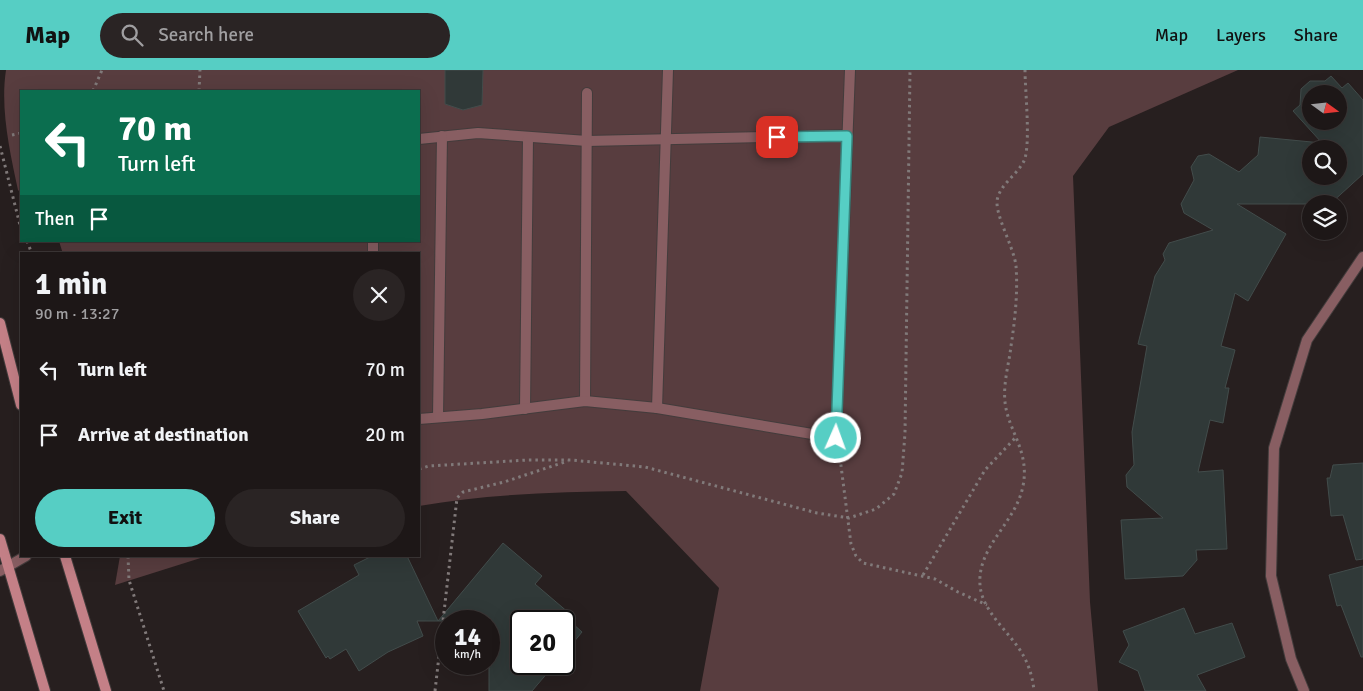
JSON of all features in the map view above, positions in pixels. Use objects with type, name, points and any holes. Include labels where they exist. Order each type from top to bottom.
[{"type":"main road","points":[[0,323],[20,401]]},
{"type":"main road","points":[[0,539],[4,570],[45,691]]},
{"type":"main road","points":[[65,557],[106,691]]},
{"type":"street","points":[[657,408],[668,70]]},
{"type":"street","points":[[420,418],[585,401],[657,408],[836,438],[850,70]]},
{"type":"street","points":[[585,401],[587,93]]},
{"type":"street","points":[[420,139],[478,133],[587,141],[847,136]]},
{"type":"street","points":[[438,417],[442,136]]},
{"type":"street","points":[[525,408],[528,138]]},
{"type":"street","points":[[1304,691],[1291,659],[1271,576],[1274,448],[1307,340],[1363,257]]},
{"type":"street","points":[[4,570],[24,557]]},
{"type":"path","points":[[93,90],[102,70]]},
{"type":"path","points":[[199,90],[200,70]]},
{"type":"path","points":[[420,469],[429,466],[571,460],[645,467],[818,514],[849,518],[876,509],[894,494],[902,472],[905,433],[910,70]]},
{"type":"path","points":[[1025,70],[1027,142],[1025,159],[999,192],[997,203],[1016,264],[1012,344],[1005,382],[1005,404],[1023,458],[1023,485],[1016,508],[989,547],[980,568],[980,585],[983,599],[1024,656],[1034,691]]},
{"type":"path","points":[[12,135],[20,133]]},
{"type":"path","points":[[0,146],[20,225]]},
{"type":"path","points":[[923,575],[985,470],[1017,436]]},
{"type":"path","points":[[836,438],[849,518],[851,544],[856,556],[864,563],[935,579],[987,605]]},
{"type":"path","points":[[435,691],[457,498],[463,492],[504,482],[571,460]]},
{"type":"path","points":[[128,557],[129,580],[164,691]]},
{"type":"shaded area","points":[[6,70],[1238,70],[1109,127],[1073,176],[1090,602],[1098,691],[700,691],[719,588],[626,491],[496,496],[420,506],[420,252],[62,252],[59,242],[420,242],[420,90],[20,90],[20,192],[18,190],[7,130],[4,85]]},
{"type":"shaded area","points":[[120,557],[204,557],[115,585]]},
{"type":"building","points":[[445,70],[483,70],[482,105],[463,110],[445,104]]},
{"type":"building","points":[[1331,76],[1339,85],[1306,85],[1310,81],[1325,81]]},
{"type":"building","points":[[1348,83],[1363,100],[1363,174],[1340,195],[1302,195],[1302,204],[1237,204],[1286,234],[1248,301],[1235,293],[1221,346],[1235,350],[1225,388],[1229,388],[1223,423],[1210,420],[1198,472],[1223,470],[1227,549],[1196,550],[1197,560],[1183,576],[1125,579],[1121,520],[1163,518],[1127,487],[1126,475],[1134,465],[1132,432],[1147,346],[1138,344],[1155,276],[1165,260],[1163,254],[1169,243],[1213,230],[1184,213],[1181,204],[1194,180],[1191,167],[1198,156],[1209,154],[1239,172],[1258,155],[1260,137],[1302,141],[1302,185],[1347,185],[1347,140],[1319,140],[1310,130],[1348,130],[1348,85],[1346,85]]},
{"type":"building","points":[[1301,89],[1302,121],[1293,111],[1300,105]]},
{"type":"building","points":[[1363,463],[1363,559],[1356,560],[1343,515],[1331,516],[1327,478],[1330,478],[1333,465]]},
{"type":"building","points":[[503,543],[542,576],[535,584],[565,610],[510,610],[510,675],[546,675],[532,691],[489,691],[489,675],[500,675],[500,610],[447,610]]},
{"type":"building","points":[[370,557],[407,557],[435,615],[435,621],[417,621],[423,636],[388,652],[359,671],[346,649],[330,659],[328,656],[326,658],[298,611],[359,575],[354,565]]},
{"type":"building","points":[[1363,566],[1363,657],[1361,657],[1341,605],[1337,606],[1329,575]]},
{"type":"building","points":[[1184,608],[1195,634],[1232,623],[1245,657],[1197,675],[1206,691],[1145,691],[1138,671],[1119,662],[1129,645],[1123,631]]},
{"type":"building","points":[[575,626],[582,632],[575,641]]},
{"type":"route","points":[[777,137],[847,136],[836,438]]}]
